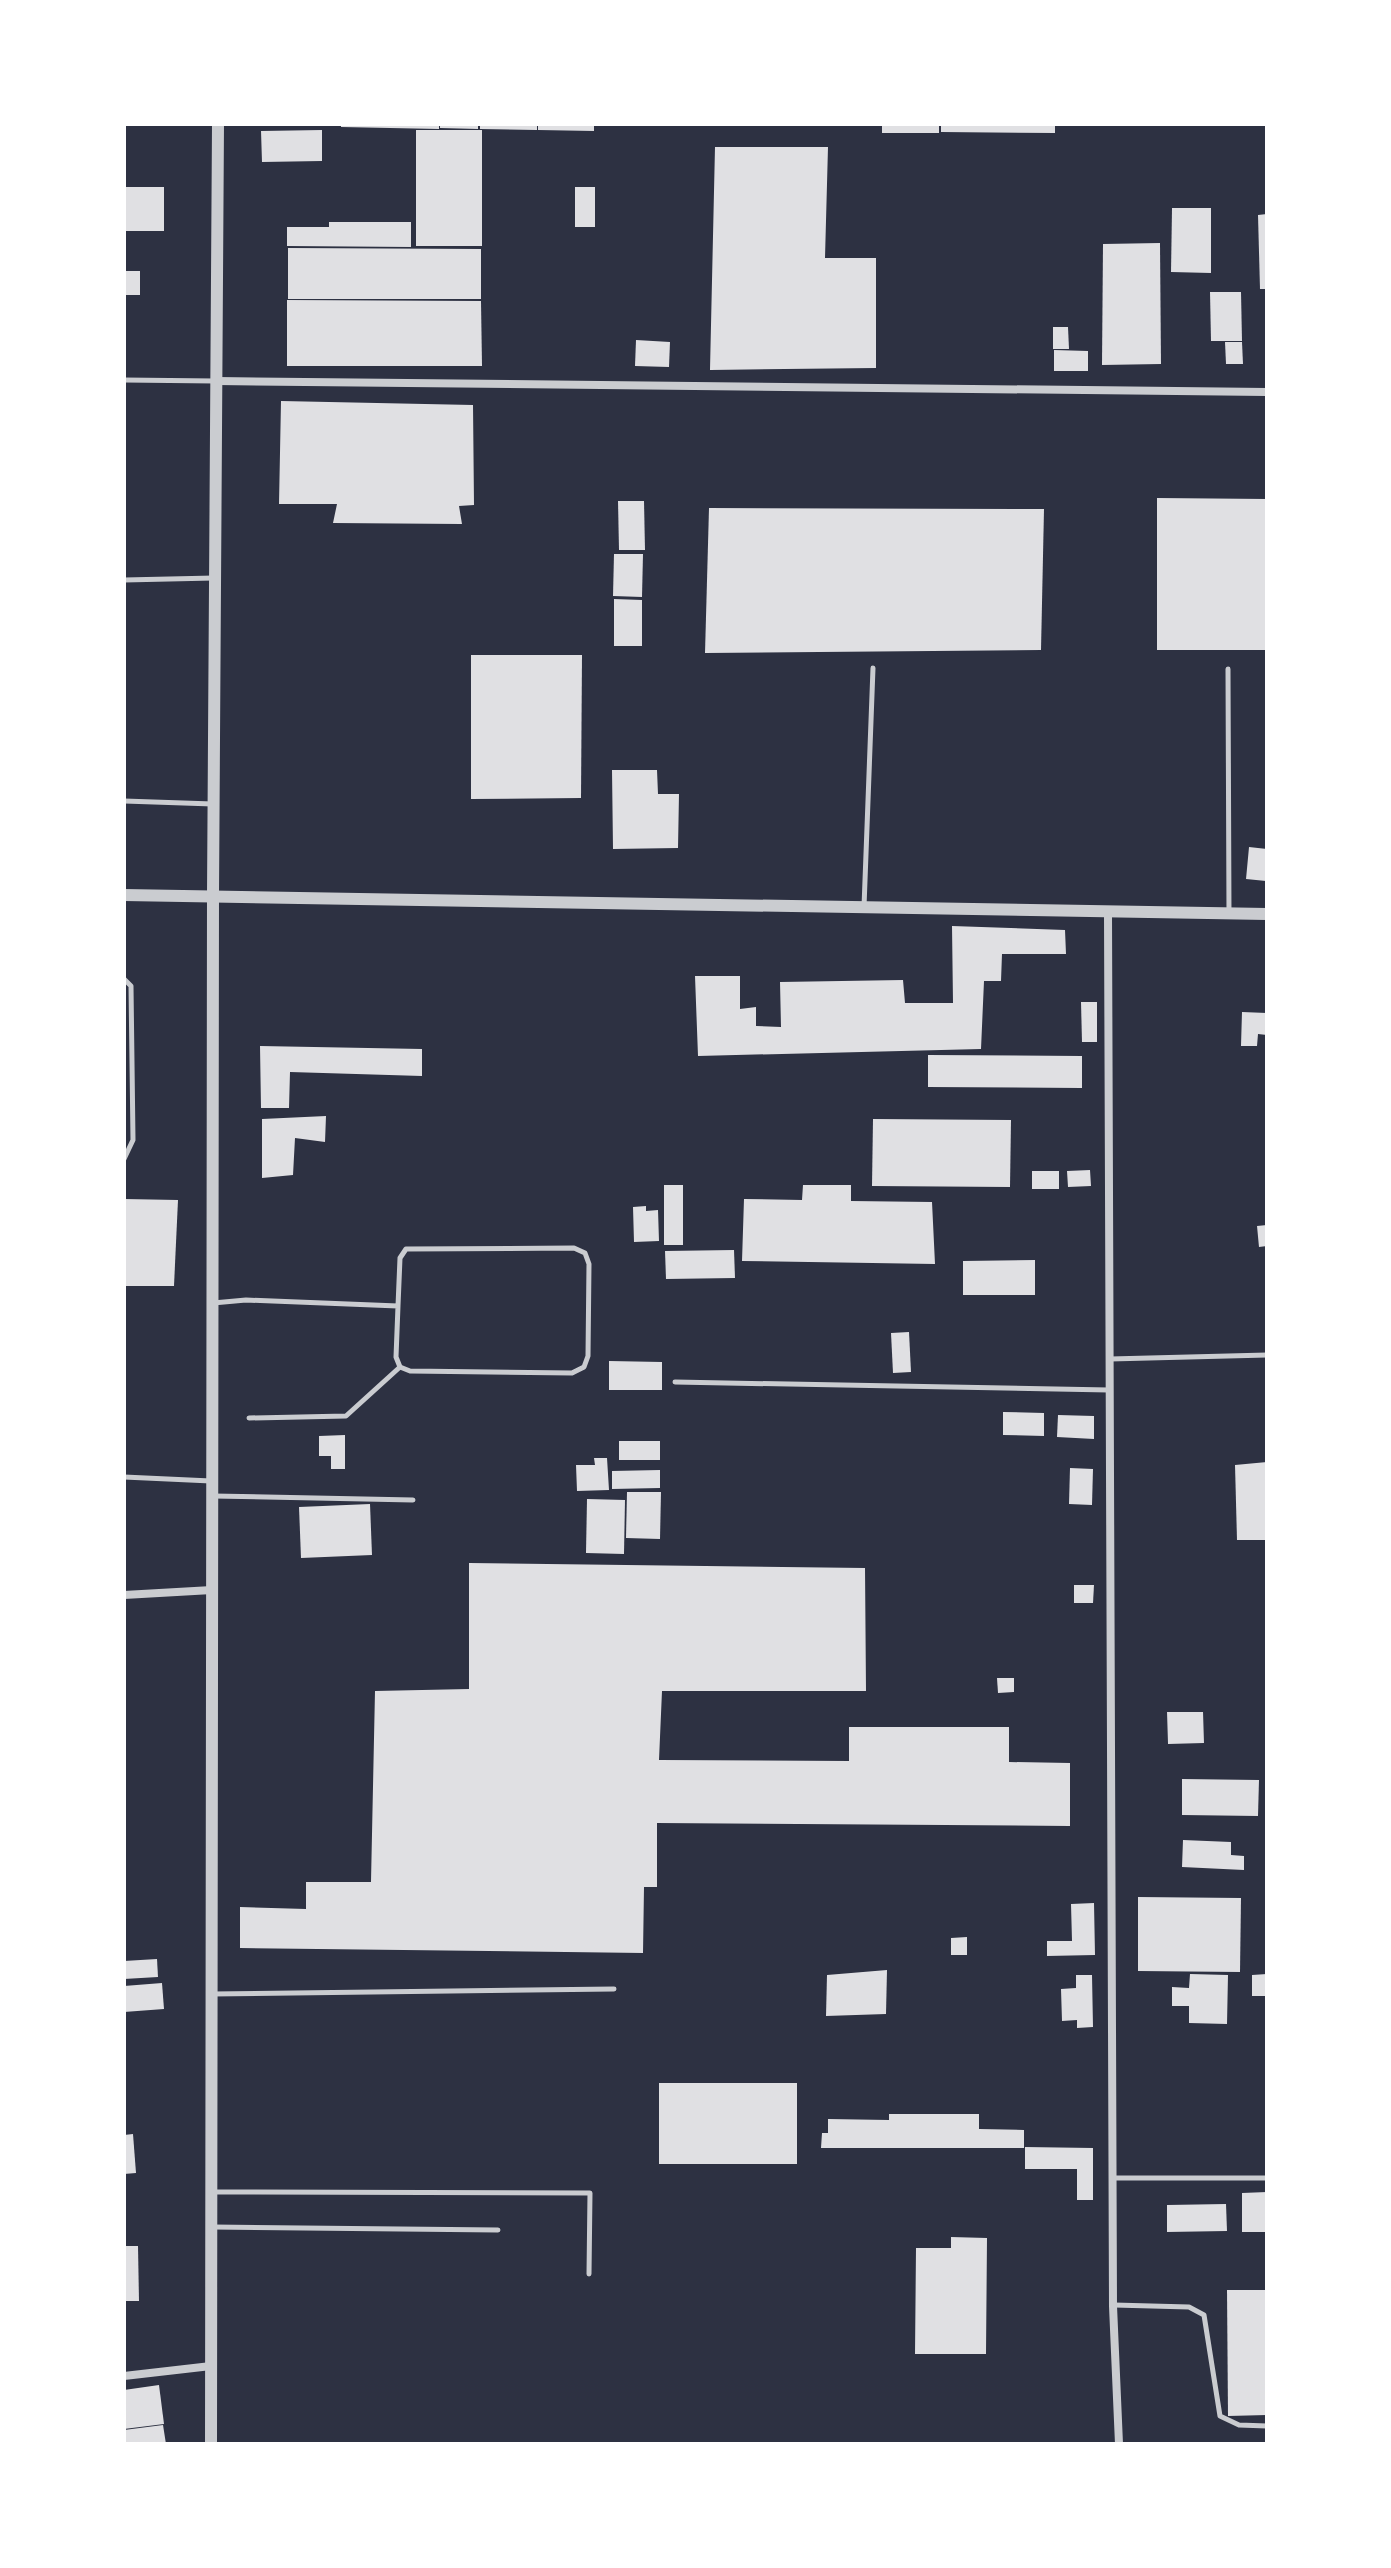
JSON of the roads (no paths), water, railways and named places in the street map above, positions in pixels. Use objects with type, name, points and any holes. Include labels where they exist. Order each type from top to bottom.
[{"type":"street","points":[[211,2444],[213,894],[218,124]]},
{"type":"street","points":[[217,381],[1267,392]]},
{"type":"street","points":[[124,895],[213,894],[1108,914],[1267,914]]},
{"type":"street","points":[[1108,914],[1112,2178],[1119,2444]]},
{"type":"street","points":[[124,1595],[212,1590]]},
{"type":"street","points":[[124,2376],[211,2366]]},
{"type":"lane","points":[[124,380],[217,381]]},
{"type":"lane","points":[[124,580],[215,578]]},
{"type":"lane","points":[[864,908],[873,668]]},
{"type":"lane","points":[[1228,669],[1229,914]]},
{"type":"lane","points":[[124,801],[214,804]]},
{"type":"lane","points":[[124,979],[131,986],[133,1140],[124,1159]]},
{"type":"lane","points":[[415,1246],[574,1248],[585,1253],[589,1264],[588,1356],[584,1367],[572,1373],[410,1371],[400,1367],[396,1357],[400,1258],[406,1249],[415,1246]]},
{"type":"lane","points":[[212,1303],[246,1300],[398,1306]]},
{"type":"lane","points":[[1109,1359],[1267,1355]]},
{"type":"lane","points":[[249,1418],[346,1416],[400,1367]]},
{"type":"lane","points":[[675,1382],[1109,1390]]},
{"type":"lane","points":[[124,1477],[212,1481]]},
{"type":"lane","points":[[212,1496],[413,1500]]},
{"type":"lane","points":[[211,1994],[614,1989]]},
{"type":"lane","points":[[1112,2178],[1267,2178]]},
{"type":"lane","points":[[211,2192],[590,2193],[589,2274]]},
{"type":"lane","points":[[212,2227],[498,2230]]},
{"type":"lane","points":[[1113,2306],[1189,2307],[1204,2315],[1220,2416],[1239,2425],[1267,2426]]}]
